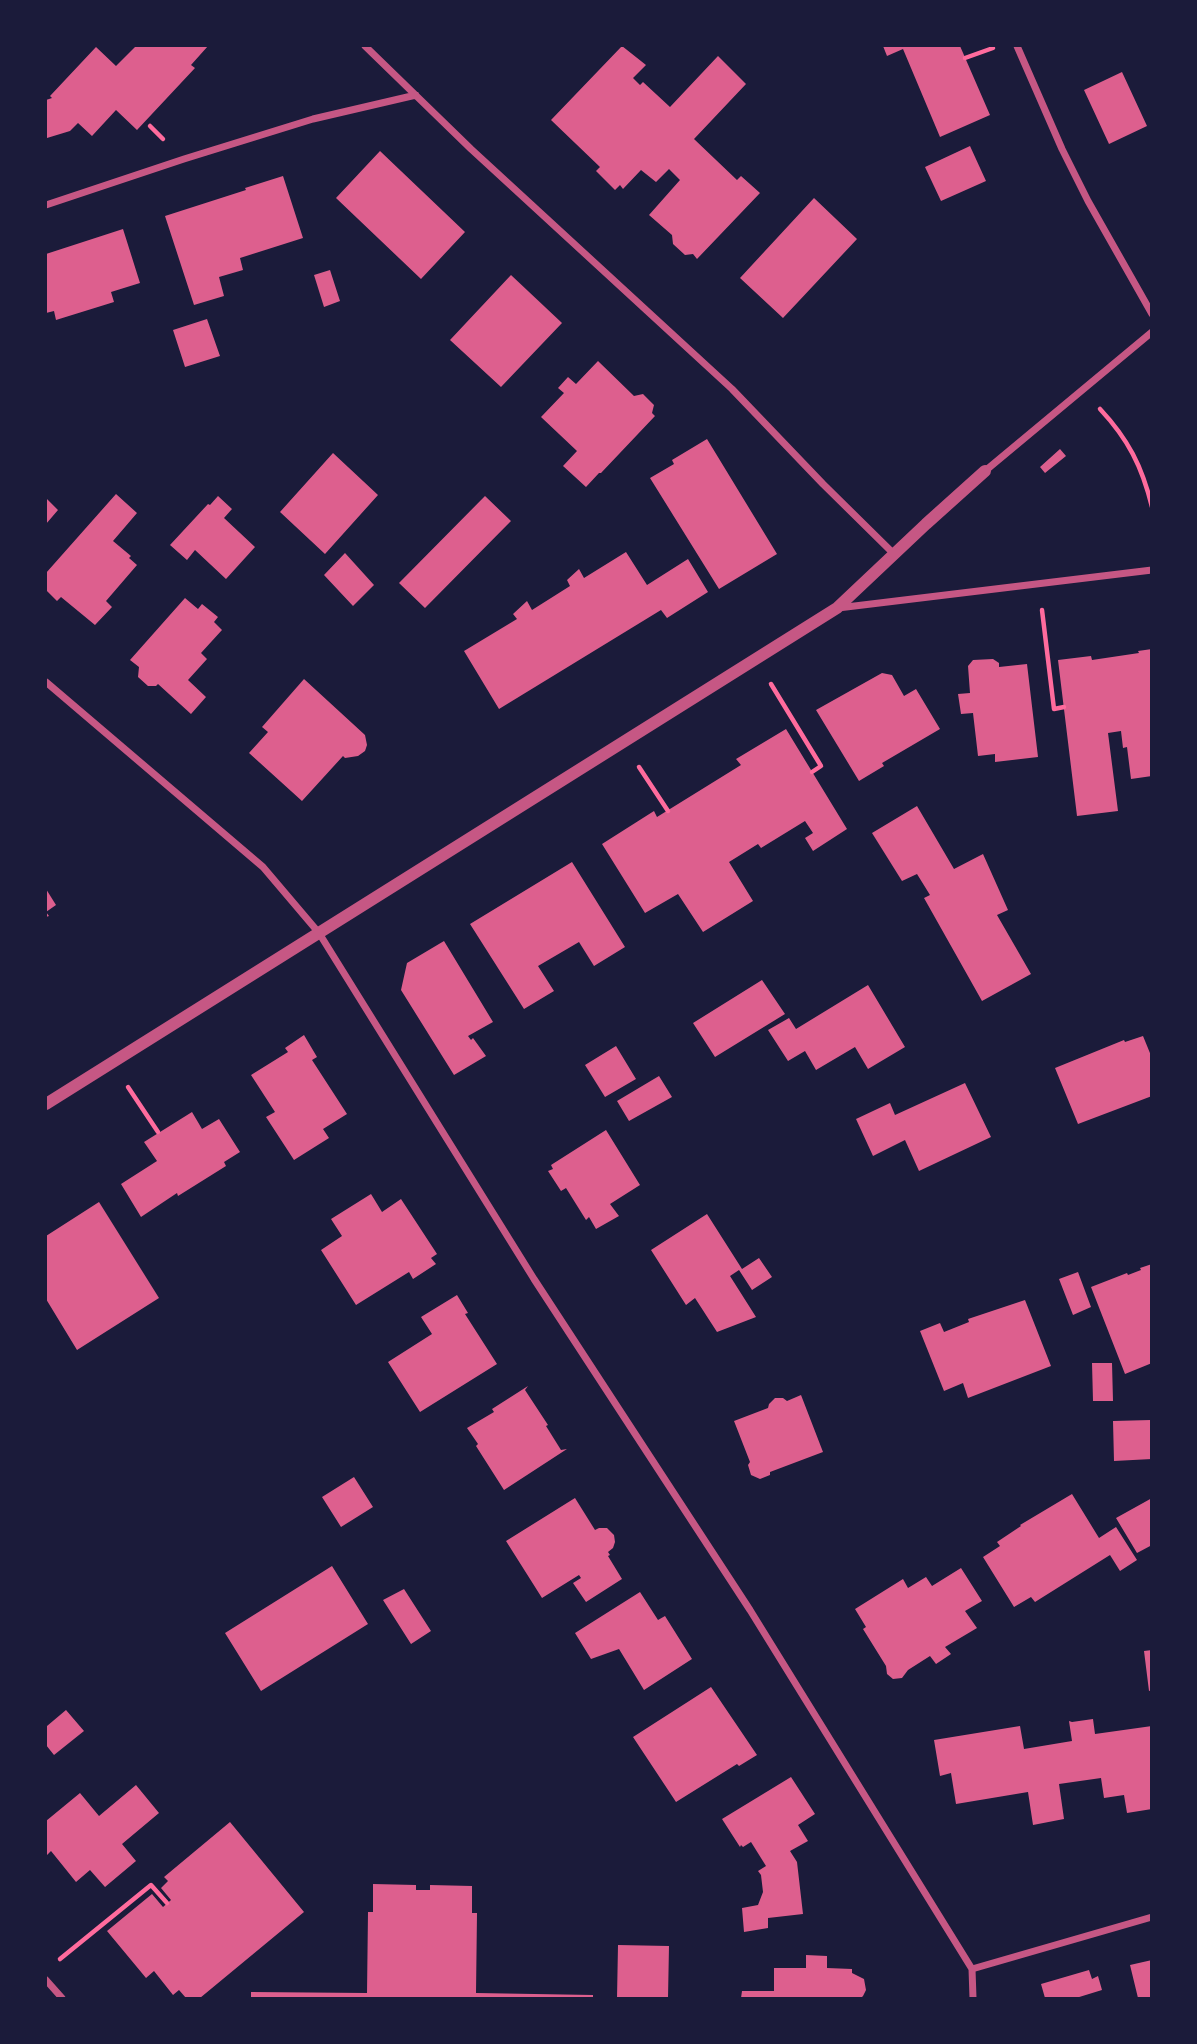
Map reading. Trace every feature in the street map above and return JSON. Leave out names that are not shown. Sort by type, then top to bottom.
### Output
[{"type":"street","points":[[365,46],[471,149],[732,388],[894,554]]},
{"type":"street","points":[[1017,46],[1088,201],[1152,314]]},
{"type":"street","points":[[46,205],[313,120],[416,95]]},
{"type":"street","points":[[46,1104],[837,608],[985,471],[1152,332]]},
{"type":"street","points":[[837,608],[1152,570]]},
{"type":"street","points":[[46,682],[263,867],[319,933],[534,1279],[750,1610],[972,1969],[973,1998]]},
{"type":"street","points":[[972,1969],[1152,1917]]},
{"type":"street","points":[[46,1980],[62,1998]]},
{"type":"path","points":[[965,58],[1001,46]]},
{"type":"path","points":[[1083,390],[1125,438],[1142,470],[1152,506]]},
{"type":"path","points":[[1045,632],[1054,709],[1064,706]]},
{"type":"path","points":[[757,659],[821,766],[812,772]]},
{"type":"path","points":[[622,743],[668,811]]},
{"type":"path","points":[[140,1105],[158,1132]]},
{"type":"path","points":[[56,1962],[151,1885],[167,1903]]},
{"type":"building","points":[[136,46],[208,46],[191,65],[195,68],[137,130],[116,110],[92,136],[78,123],[70,131],[47,138],[46,100],[52,98],[50,96],[96,47],[116,66]]},
{"type":"building","points":[[622,46],[646,65],[633,78],[640,85],[643,82],[670,107],[718,56],[746,84],[694,139],[737,180],[741,176],[760,193],[697,259],[693,254],[685,255],[673,244],[672,235],[649,215],[680,180],[669,169],[656,182],[641,170],[623,189],[620,185],[615,190],[596,171],[600,167],[551,120]]},
{"type":"building","points":[[883,46],[960,46],[990,115],[940,137],[903,49],[887,56]]},
{"type":"building","points":[[1122,72],[1147,126],[1109,144],[1084,90]]},
{"type":"building","points":[[970,146],[986,181],[941,201],[925,167]]},
{"type":"building","points":[[380,151],[465,232],[421,279],[336,198]]},
{"type":"building","points":[[283,176],[303,238],[240,258],[243,270],[219,277],[224,296],[194,305],[165,216]]},
{"type":"building","points":[[814,198],[857,239],[783,318],[740,278]]},
{"type":"building","points":[[123,229],[140,283],[111,292],[114,302],[56,320],[54,311],[46,313],[46,254]]},
{"type":"building","points":[[330,270],[340,301],[324,307],[314,275]]},
{"type":"building","points":[[511,275],[562,323],[501,387],[450,340]]},
{"type":"building","points":[[207,319],[220,356],[185,367],[173,330]]},
{"type":"building","points":[[598,361],[634,396],[643,394],[654,405],[652,413],[655,416],[586,487],[563,466],[577,451],[541,417],[564,393],[558,388],[568,377],[576,384]]},
{"type":"building","points":[[707,439],[777,554],[719,589],[650,478],[674,464],[672,460]]},
{"type":"building","points":[[1060,449],[1066,456],[1045,473],[1040,467]]},
{"type":"building","points":[[333,453],[378,495],[325,554],[280,512]]},
{"type":"building","points":[[116,494],[137,513],[113,541],[131,556],[129,558],[137,565],[106,601],[112,607],[95,625],[61,597],[57,601],[46,590],[46,573]]},
{"type":"building","points":[[218,496],[232,509],[224,518],[255,547],[226,579],[195,550],[187,560],[170,545]]},
{"type":"building","points":[[485,496],[511,521],[425,608],[399,583]]},
{"type":"building","points":[[46,498],[58,510],[46,524]]},
{"type":"building","points":[[626,552],[647,585],[688,559],[708,592],[667,618],[661,610],[499,709],[464,651],[517,619],[513,614],[527,601],[532,610],[570,586],[567,580],[579,569],[584,578]]},
{"type":"building","points":[[345,553],[374,585],[353,606],[324,575]]},
{"type":"building","points":[[185,598],[198,609],[202,604],[218,617],[214,622],[222,630],[201,653],[207,659],[188,680],[206,697],[191,714],[158,684],[148,686],[138,677],[139,667],[130,660]]},
{"type":"building","points":[[1152,649],[1152,776],[1131,779],[1127,747],[1123,748],[1121,731],[1108,733],[1118,811],[1077,816],[1058,660],[1091,656],[1092,660]]},
{"type":"building","points":[[993,659],[999,663],[999,667],[1027,664],[1038,757],[995,762],[995,754],[978,756],[973,713],[961,714],[958,694],[970,693],[968,666],[973,660]]},
{"type":"building","points":[[882,673],[892,675],[904,696],[916,689],[940,729],[882,763],[884,766],[859,781],[816,710]]},
{"type":"building","points":[[304,679],[365,735],[367,745],[365,751],[358,756],[343,756],[302,801],[249,753],[268,732],[262,727]]},
{"type":"building","points":[[786,729],[847,829],[813,851],[805,838],[813,833],[805,821],[761,848],[758,844],[729,862],[753,901],[703,932],[678,894],[645,913],[602,844],[654,811],[657,817],[741,765],[736,759]]},
{"type":"building","points":[[917,806],[954,869],[983,854],[1008,910],[997,915],[1031,974],[982,1001],[924,898],[930,895],[917,874],[902,881],[872,833]]},
{"type":"building","points":[[572,862],[625,947],[594,966],[579,942],[538,966],[554,991],[524,1009],[470,924]]},
{"type":"building","points":[[46,889],[56,905],[46,912]]},
{"type":"building","points":[[444,941],[493,1022],[468,1036],[471,1040],[473,1038],[486,1056],[454,1075],[401,990],[407,963]]},
{"type":"building","points":[[762,980],[785,1014],[715,1057],[693,1023]]},
{"type":"building","points":[[868,985],[905,1047],[868,1069],[855,1047],[816,1070],[805,1051],[788,1061],[768,1030],[789,1018],[796,1029]]},
{"type":"building","points":[[304,1035],[317,1057],[312,1060],[347,1114],[323,1129],[329,1138],[294,1160],[266,1117],[275,1112],[251,1075],[288,1052],[285,1048]]},
{"type":"building","points":[[1143,1036],[1152,1058],[1152,1096],[1078,1124],[1055,1068],[1124,1040],[1125,1042]]},
{"type":"building","points":[[616,1046],[636,1079],[605,1097],[585,1065]]},
{"type":"building","points":[[659,1076],[672,1097],[629,1121],[617,1101]]},
{"type":"building","points":[[965,1083],[991,1137],[919,1171],[905,1140],[873,1156],[856,1119],[890,1103],[895,1115]]},
{"type":"building","points":[[192,1112],[202,1129],[219,1119],[240,1152],[224,1162],[226,1166],[141,1217],[121,1184],[157,1161],[144,1142]]},
{"type":"building","points":[[606,1130],[640,1185],[610,1204],[619,1216],[596,1229],[589,1217],[586,1220],[566,1188],[561,1191],[548,1171],[553,1169],[551,1165]]},
{"type":"building","points":[[371,1194],[382,1212],[401,1199],[437,1254],[431,1258],[436,1264],[413,1279],[409,1272],[356,1305],[321,1250],[342,1236],[331,1219]]},
{"type":"building","points":[[99,1202],[159,1298],[77,1350],[46,1299],[46,1236]]},
{"type":"building","points":[[707,1214],[742,1269],[759,1258],[772,1277],[752,1290],[739,1270],[730,1276],[756,1317],[717,1332],[695,1298],[686,1305],[651,1250]]},
{"type":"building","points":[[1152,1264],[1152,1363],[1125,1374],[1091,1287]]},
{"type":"building","points":[[1078,1272],[1091,1307],[1073,1315],[1059,1279]]},
{"type":"building","points":[[457,1295],[468,1313],[465,1314],[497,1364],[420,1412],[388,1362],[432,1334],[421,1317]]},
{"type":"building","points":[[1025,1300],[1051,1366],[968,1398],[963,1383],[944,1391],[920,1331],[940,1323],[944,1332],[969,1322],[968,1319]]},
{"type":"building","points":[[1092,1363],[1112,1363],[1113,1401],[1093,1401]]},
{"type":"building","points":[[528,1386],[525,1390],[548,1425],[546,1426],[561,1450],[567,1449],[504,1490],[467,1428],[494,1412],[492,1409]]},
{"type":"building","points":[[801,1395],[823,1452],[770,1472],[770,1475],[760,1479],[751,1475],[748,1465],[750,1462],[734,1421],[768,1408],[775,1398],[787,1401]]},
{"type":"building","points":[[1151,1420],[1152,1459],[1114,1461],[1113,1421]]},
{"type":"building","points":[[354,1477],[373,1507],[341,1527],[322,1497]]},
{"type":"building","points":[[1072,1494],[1099,1538],[1116,1527],[1137,1560],[1120,1571],[1110,1555],[1035,1602],[1031,1597],[1014,1607],[983,1557],[1000,1546],[997,1542],[1020,1525]]},
{"type":"building","points":[[575,1498],[595,1530],[607,1528],[614,1535],[615,1542],[608,1556],[622,1579],[586,1602],[573,1583],[581,1578],[579,1575],[542,1598],[506,1541]]},
{"type":"building","points":[[1152,1498],[1152,1545],[1137,1553],[1116,1518]]},
{"type":"building","points":[[332,1566],[368,1624],[261,1691],[225,1633]]},
{"type":"building","points":[[961,1568],[982,1601],[965,1611],[977,1628],[945,1647],[951,1654],[936,1664],[930,1656],[908,1670],[902,1678],[893,1679],[887,1674],[886,1666],[863,1629],[866,1627],[855,1609],[903,1579],[908,1588],[926,1577],[932,1586]]},
{"type":"building","points":[[404,1589],[431,1631],[411,1644],[383,1600]]},
{"type":"building","points":[[640,1592],[658,1620],[665,1616],[692,1659],[644,1690],[619,1649],[591,1659],[575,1633]]},
{"type":"building","points":[[1152,1650],[1152,1690],[1149,1691],[1144,1651]]},
{"type":"building","points":[[711,1687],[757,1755],[739,1766],[737,1764],[676,1802],[633,1737]]},
{"type":"building","points":[[66,1710],[84,1731],[54,1755],[46,1745],[46,1724],[47,1726]]},
{"type":"building","points":[[1093,1719],[1095,1734],[1152,1726],[1152,1809],[1127,1813],[1124,1795],[1104,1798],[1101,1778],[1059,1784],[1064,1819],[1033,1825],[1028,1792],[956,1804],[951,1773],[940,1776],[934,1740],[1020,1726],[1024,1749],[1072,1741],[1069,1721]]},
{"type":"building","points":[[791,1777],[815,1814],[798,1825],[808,1841],[790,1851],[797,1862],[803,1914],[768,1918],[768,1928],[744,1932],[742,1908],[758,1905],[763,1892],[758,1871],[766,1866],[751,1842],[740,1847],[722,1819]]},
{"type":"building","points":[[136,1785],[159,1813],[122,1844],[136,1861],[105,1887],[90,1870],[76,1882],[51,1851],[46,1856],[46,1821],[80,1793],[99,1816]]},
{"type":"building","points":[[230,1822],[304,1912],[200,1998],[186,1998],[179,1990],[173,1995],[154,1971],[146,1978],[107,1931],[152,1894],[163,1907],[171,1900],[161,1888],[168,1881],[164,1877]]},
{"type":"building","points":[[373,1884],[416,1885],[416,1890],[430,1890],[430,1885],[472,1886],[472,1913],[477,1913],[476,1993],[593,1995],[593,1998],[251,1998],[251,1992],[367,1993],[368,1912],[373,1912]]},
{"type":"building","points":[[618,1945],[669,1946],[668,1998],[617,1998]]},
{"type":"building","points":[[806,1955],[827,1956],[827,1968],[852,1969],[852,1973],[864,1979],[866,1990],[863,1996],[741,1998],[742,1991],[774,1991],[774,1968],[806,1968]]},
{"type":"building","points":[[1152,1960],[1152,1998],[1138,1998],[1130,1965]]},
{"type":"building","points":[[1089,1970],[1092,1979],[1098,1976],[1102,1990],[1076,1998],[1045,1998],[1041,1984]]}]
